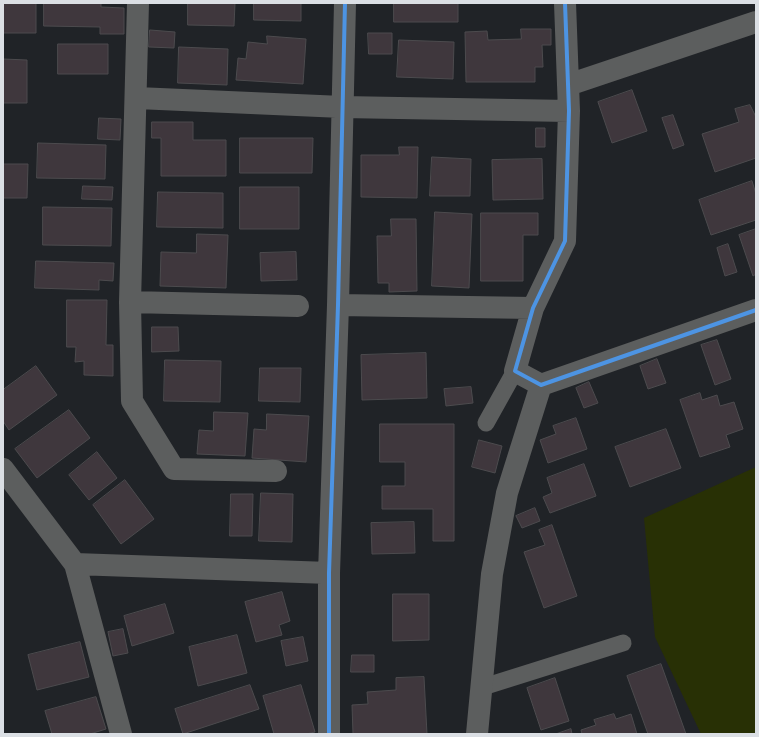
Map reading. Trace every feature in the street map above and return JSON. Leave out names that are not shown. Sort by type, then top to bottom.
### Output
[{"type":"street","points":[[138,3],[137,98],[130,302],[132,400],[174,469],[276,471]]},
{"type":"street","points":[[329,734],[329,573],[338,305],[345,3]]},
{"type":"street","points":[[565,3],[569,111],[565,241],[533,308],[514,371],[541,385],[756,310]]},
{"type":"street","points":[[568,85],[756,22]]},
{"type":"street","points":[[137,98],[342,107],[569,111]]},
{"type":"street","points":[[130,302],[298,306]]},
{"type":"street","points":[[338,305],[533,308]]},
{"type":"street","points":[[476,734],[492,574],[507,493],[541,385]]},
{"type":"street","points":[[3,469],[75,564],[121,734]]},
{"type":"street","points":[[75,564],[329,573]]},
{"type":"lane","points":[[486,423],[514,371]]},
{"type":"lane","points":[[480,688],[623,643]]},
{"type":"green space","points":[[756,467],[756,733],[701,734],[655,637],[644,518]]},
{"type":"building","points":[[3,3],[36,3],[36,33],[3,33]]},
{"type":"building","points":[[44,3],[101,3],[101,7],[124,8],[124,34],[100,34],[100,27],[44,26]]},
{"type":"building","points":[[188,3],[235,3],[234,26],[188,25]]},
{"type":"building","points":[[254,3],[301,3],[301,21],[254,20]]},
{"type":"building","points":[[394,3],[458,3],[458,22],[394,22]]},
{"type":"building","points":[[521,29],[551,29],[551,45],[542,45],[543,67],[535,67],[535,82],[466,82],[465,32],[487,31],[488,40],[521,39]]},
{"type":"building","points":[[150,30],[175,32],[174,48],[149,47]]},
{"type":"building","points":[[368,33],[392,33],[392,54],[369,54]]},
{"type":"building","points":[[267,36],[306,39],[303,84],[236,80],[238,58],[246,59],[248,42],[267,44]]},
{"type":"building","points":[[399,40],[454,42],[453,79],[397,77]]},
{"type":"building","points":[[58,44],[108,44],[108,74],[58,74]]},
{"type":"building","points":[[179,47],[228,49],[227,85],[178,83]]},
{"type":"building","points":[[3,59],[27,60],[27,103],[3,103]]},
{"type":"building","points":[[632,90],[647,131],[612,143],[598,102]]},
{"type":"building","points":[[750,105],[756,117],[756,158],[715,172],[702,134],[739,122],[735,109]]},
{"type":"building","points":[[673,115],[684,145],[673,149],[662,118]]},
{"type":"building","points":[[99,118],[121,119],[120,140],[98,139]]},
{"type":"building","points":[[152,122],[193,122],[193,140],[226,140],[226,176],[161,176],[161,138],[152,138]]},
{"type":"building","points":[[536,128],[545,128],[545,147],[536,147]]},
{"type":"building","points":[[240,138],[313,138],[312,173],[240,173]]},
{"type":"building","points":[[38,143],[106,145],[105,179],[37,178]]},
{"type":"building","points":[[399,147],[418,147],[417,198],[361,197],[361,155],[399,155]]},
{"type":"building","points":[[432,157],[471,159],[470,196],[430,196]]},
{"type":"building","points":[[542,159],[543,199],[493,200],[492,160]]},
{"type":"building","points":[[3,164],[28,164],[27,198],[3,198]]},
{"type":"building","points":[[752,181],[756,194],[756,220],[711,235],[699,200]]},
{"type":"building","points":[[83,186],[113,187],[112,200],[82,199]]},
{"type":"building","points":[[240,187],[299,187],[299,229],[240,229]]},
{"type":"building","points":[[158,192],[223,193],[223,228],[157,227]]},
{"type":"building","points":[[43,207],[112,208],[111,246],[43,245]]},
{"type":"building","points":[[435,212],[472,214],[469,288],[432,286]]},
{"type":"building","points":[[481,213],[538,213],[538,235],[523,235],[523,281],[481,281]]},
{"type":"building","points":[[391,219],[416,219],[417,291],[389,292],[389,283],[378,283],[377,236],[391,236]]},
{"type":"building","points":[[756,229],[756,274],[753,276],[739,235]]},
{"type":"building","points":[[197,234],[228,235],[226,288],[160,286],[161,252],[196,253]]},
{"type":"building","points":[[728,244],[737,272],[725,276],[717,248]]},
{"type":"building","points":[[296,252],[297,280],[261,281],[260,253]]},
{"type":"building","points":[[36,261],[114,263],[113,281],[99,280],[99,290],[35,288]]},
{"type":"building","points":[[67,300],[107,300],[106,345],[113,345],[113,376],[84,375],[84,361],[75,362],[76,347],[67,347]]},
{"type":"building","points":[[152,327],[178,327],[179,351],[152,352]]},
{"type":"building","points":[[717,340],[731,379],[715,385],[701,345]]},
{"type":"building","points":[[426,353],[427,398],[362,400],[361,355]]},
{"type":"building","points":[[657,359],[666,383],[648,389],[640,366]]},
{"type":"building","points":[[165,360],[221,361],[220,402],[164,401]]},
{"type":"building","points":[[36,366],[57,395],[9,430],[3,421],[3,390]]},
{"type":"building","points":[[260,368],[301,368],[300,402],[259,401]]},
{"type":"building","points":[[589,382],[598,403],[584,408],[576,388]]},
{"type":"building","points":[[471,387],[473,403],[446,406],[444,389]]},
{"type":"building","points":[[700,393],[702,400],[717,395],[720,406],[734,402],[743,429],[726,435],[730,447],[700,457],[680,400]]},
{"type":"building","points":[[69,410],[90,438],[37,478],[15,449]]},
{"type":"building","points":[[214,412],[248,413],[245,456],[197,454],[199,430],[213,431]]},
{"type":"building","points":[[267,414],[309,416],[306,462],[252,458],[254,429],[266,430]]},
{"type":"building","points":[[576,418],[587,449],[548,463],[540,440],[556,434],[553,426]]},
{"type":"building","points":[[380,424],[454,424],[454,541],[433,541],[433,509],[382,509],[382,486],[405,486],[405,462],[380,462]]},
{"type":"building","points":[[666,429],[681,468],[630,487],[615,447]]},
{"type":"building","points":[[479,440],[502,446],[495,473],[472,467]]},
{"type":"building","points":[[97,452],[117,478],[89,500],[69,475]]},
{"type":"building","points":[[584,464],[596,496],[550,513],[543,497],[552,493],[547,478]]},
{"type":"building","points":[[125,480],[154,519],[121,544],[93,505]]},
{"type":"building","points":[[261,493],[293,494],[292,542],[259,541]]},
{"type":"building","points":[[231,494],[253,494],[252,536],[230,536]]},
{"type":"building","points":[[535,508],[540,521],[522,528],[516,516]]},
{"type":"building","points":[[414,522],[415,553],[372,554],[371,523]]},
{"type":"building","points":[[552,525],[577,596],[544,608],[524,552],[545,545],[539,530]]},
{"type":"building","points":[[282,592],[290,621],[279,625],[282,635],[256,642],[245,602]]},
{"type":"building","points":[[393,594],[429,594],[429,640],[393,641]]},
{"type":"building","points":[[165,604],[174,633],[132,646],[124,616]]},
{"type":"building","points":[[123,629],[128,653],[113,656],[108,632]]},
{"type":"building","points":[[237,635],[247,673],[198,686],[189,647]]},
{"type":"building","points":[[303,637],[308,661],[286,666],[281,641]]},
{"type":"building","points":[[80,642],[89,677],[37,690],[28,655]]},
{"type":"building","points":[[352,655],[374,655],[374,672],[351,672]]},
{"type":"building","points":[[661,664],[686,734],[648,734],[627,676]]},
{"type":"building","points":[[424,677],[427,734],[353,734],[352,705],[368,704],[367,692],[396,690],[396,678]]},
{"type":"building","points":[[555,678],[569,721],[541,730],[527,688]]},
{"type":"building","points":[[250,685],[259,709],[183,734],[175,709]]},
{"type":"building","points":[[301,685],[315,732],[306,734],[274,734],[263,696]]},
{"type":"building","points":[[96,697],[106,729],[90,734],[52,734],[45,711]]},
{"type":"building","points":[[614,714],[616,719],[631,714],[637,734],[582,734],[581,730],[596,725],[594,720]]},
{"type":"building","points":[[571,729],[572,734],[556,734]]},
{"type":"cycle path","points":[[329,734],[329,573],[338,305],[345,3]]},
{"type":"cycle path","points":[[565,3],[569,111],[565,241],[533,308],[515,371],[541,385],[756,310]]}]
